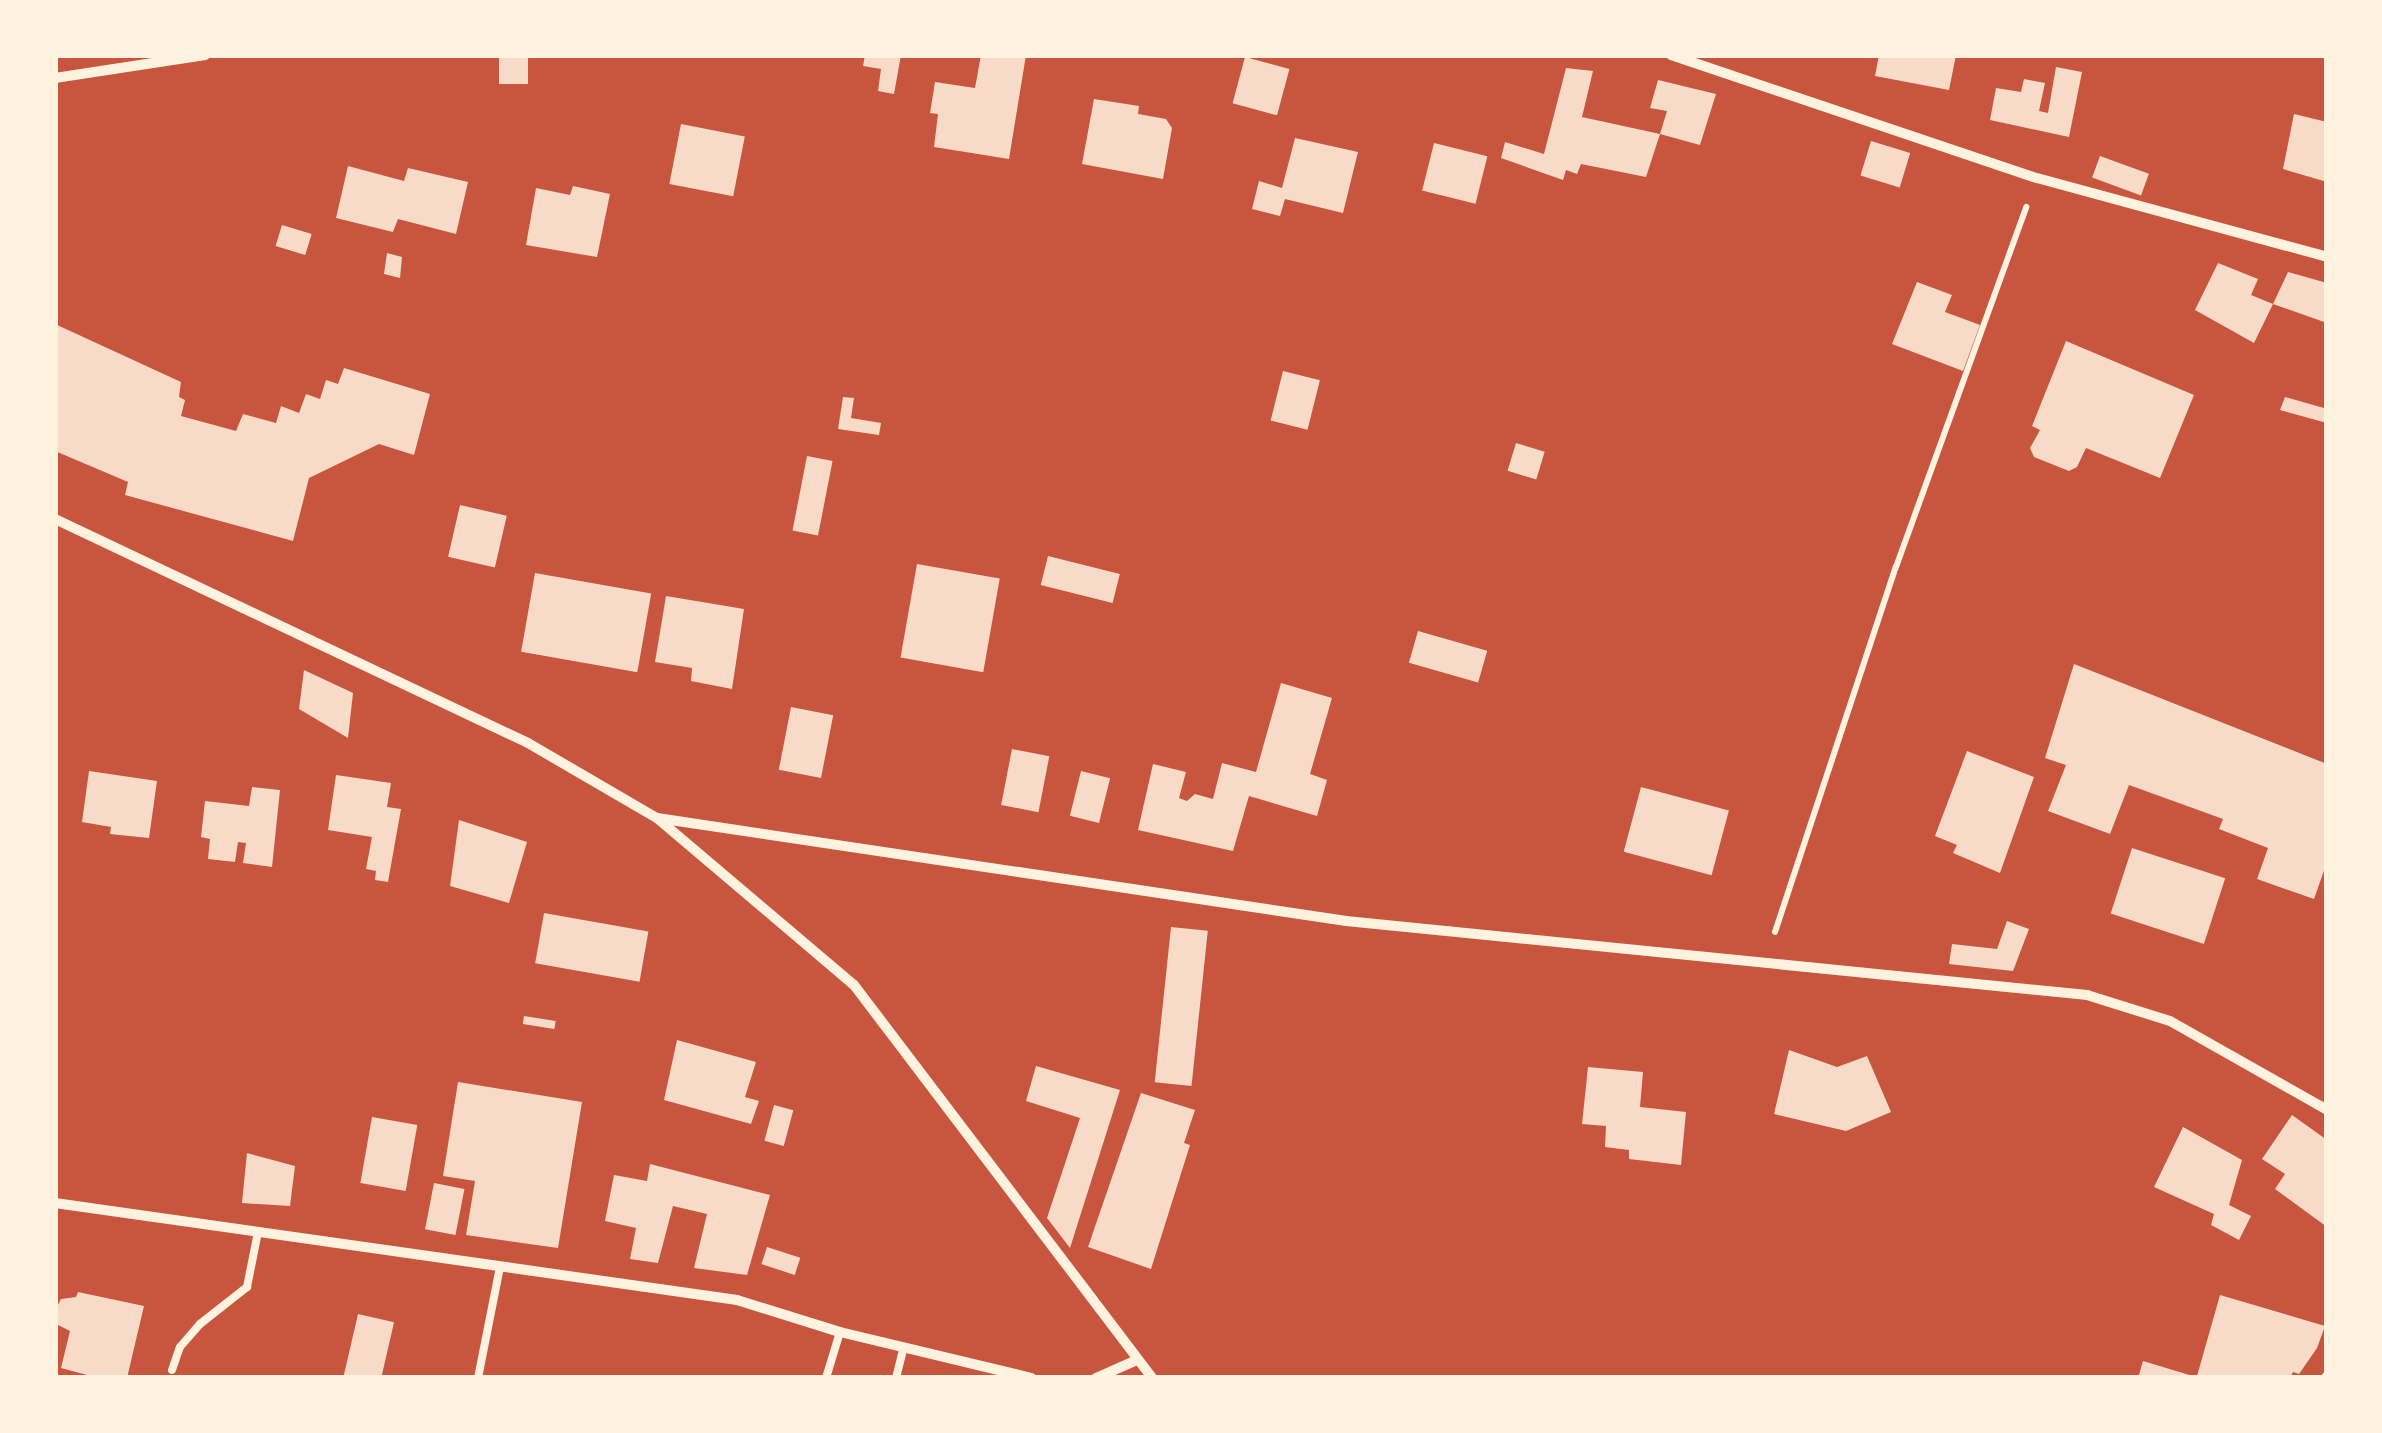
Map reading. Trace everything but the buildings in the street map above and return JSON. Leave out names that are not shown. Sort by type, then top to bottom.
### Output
[{"type":"street","points":[[55,78],[204,55]]},
{"type":"street","points":[[1671,55],[2037,178],[2327,257]]},
{"type":"street","points":[[55,519],[528,742],[658,818],[854,985],[1152,1378]]},
{"type":"street","points":[[658,818],[1346,921],[2087,995],[2170,1021],[2327,1110]]},
{"type":"street","points":[[55,1203],[736,1300],[840,1332],[1032,1378]]},
{"type":"street","points":[[1096,1378],[1137,1360]]},
{"type":"lane","points":[[172,1370],[180,1347],[200,1324],[247,1287],[258,1232]]},
{"type":"lane","points":[[478,1378],[500,1267]]},
{"type":"lane","points":[[826,1378],[840,1332]]},
{"type":"lane","points":[[896,1378],[904,1348]]},
{"type":"path","points":[[1765,961],[1896,567],[2037,178]]}]
